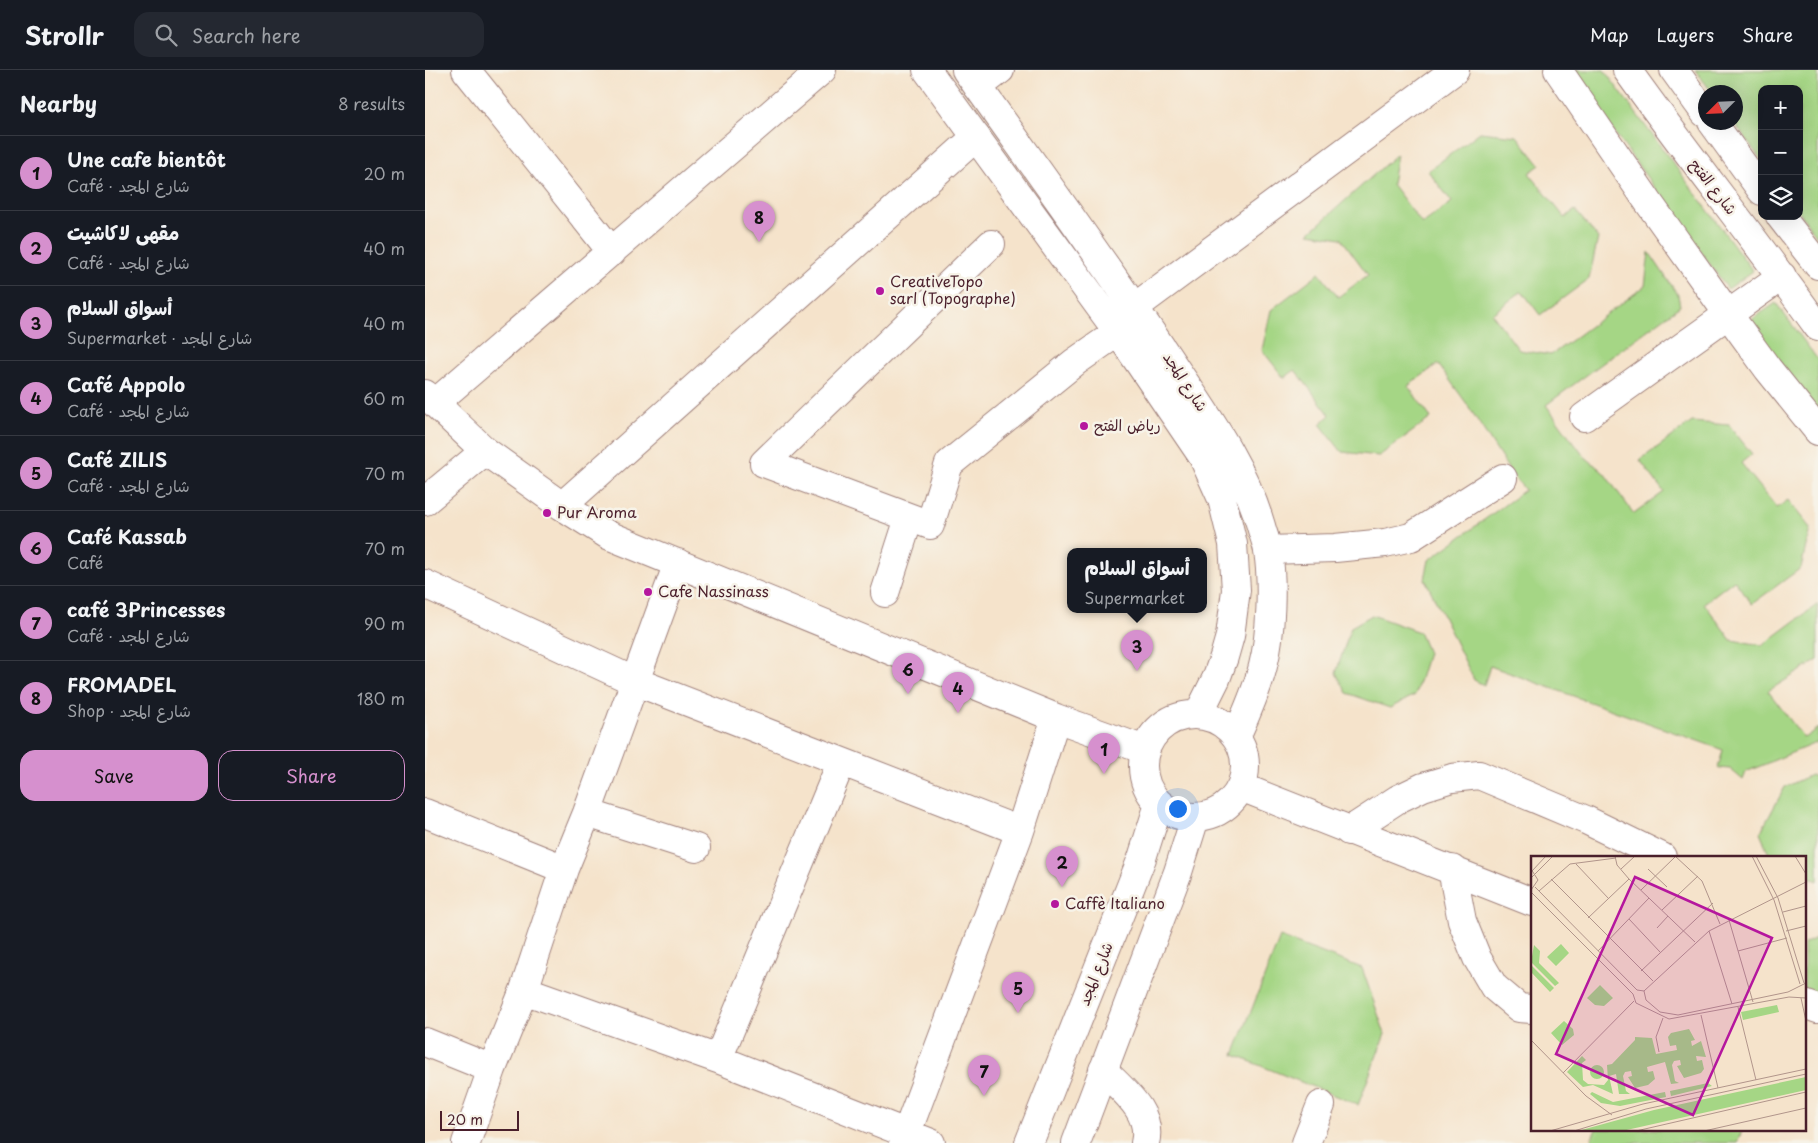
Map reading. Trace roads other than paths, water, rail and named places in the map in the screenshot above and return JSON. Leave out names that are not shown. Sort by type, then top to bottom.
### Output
[{"type":"street","points":[[465,70],[612,252]]},
{"type":"street","points":[[822,70],[612,252],[430,399],[485,451],[562,506],[608,535],[1056,718],[1145,750]]},
{"type":"street","name":"شارع المجد","points":[[927,70],[1118,332],[1203,458],[1222,499],[1233,544],[1236,590],[1230,636],[1216,679],[1198,715]]},
{"type":"street","points":[[972,79],[1000,70]]},
{"type":"street","points":[[1135,307],[1455,70]]},
{"type":"street","points":[[1558,70],[1643,195],[1728,314],[1768,369],[1818,431]]},
{"type":"street","name":"شارع الفتح","points":[[1627,70],[1669,130],[1782,276],[1818,327]]},
{"type":"street","points":[[1674,70],[1698,103]]},
{"type":"street","name":"شارع المجد","points":[[972,79],[1135,307],[1238,467],[1256,508],[1268,550],[1269,612],[1264,664],[1254,696],[1236,738]]},
{"type":"street","points":[[1718,130],[1758,185]]},
{"type":"street","points":[[562,506],[976,137]]},
{"type":"street","points":[[1784,220],[1818,265]]},
{"type":"street","points":[[991,244],[763,463],[931,525],[949,464],[1075,362],[1118,332]]},
{"type":"street","points":[[1584,417],[1782,276]]},
{"type":"street","points":[[425,501],[485,451]]},
{"type":"street","points":[[1268,550],[1344,547],[1385,543],[1411,537],[1503,478]]},
{"type":"street","points":[[885,593],[909,518]]},
{"type":"street","points":[[466,1143],[524,990],[563,868],[587,813],[678,563]]},
{"type":"street","points":[[425,584],[635,681],[841,763],[1020,831]]},
{"type":"street","points":[[1198,715],[1213,718],[1225,726],[1236,738],[1243,753],[1245,770],[1241,787],[1230,803],[1214,814],[1195,818],[1170,812],[1159,804],[1145,783],[1143,769],[1145,750],[1153,735],[1165,724],[1181,717],[1198,715]]},
{"type":"street","points":[[524,990],[718,1059],[914,1140],[1020,831],[1056,718]]},
{"type":"street","points":[[718,1059],[841,763]]},
{"type":"street","points":[[1349,831],[1398,799],[1423,786],[1452,778],[1479,775],[1586,820],[1660,856]]},
{"type":"street","points":[[1241,787],[1531,902]]},
{"type":"street","name":"شارع المجد","points":[[1029,1143],[1142,858],[1159,804]]},
{"type":"street","points":[[425,813],[563,868]]},
{"type":"street","points":[[587,813],[696,848]]},
{"type":"street","points":[[1076,1143],[1178,872],[1195,818]]},
{"type":"street","points":[[1452,870],[1463,921],[1481,966],[1494,988],[1519,1008],[1531,1009]]},
{"type":"street","points":[[1805,1004],[1818,1009]]},
{"type":"street","points":[[425,1042],[493,1069]]},
{"type":"street","points":[[1103,1070],[1142,1112],[1147,1126],[1145,1143]]},
{"type":"street","points":[[1306,1143],[1321,1105]]},
{"type":"place","name":"FROMADEL","points":[[759,242]]},
{"type":"place","name":"CreativeTopo sarl (Topographe)","points":[[880,291]]},
{"type":"place","name":"رياض الفتح","points":[[1084,426]]},
{"type":"place","name":"Pur Aroma","points":[[547,513]]},
{"type":"place","name":"Cafe Nassinass","points":[[648,592]]},
{"type":"place","name":"أسواق السلام","points":[[1137,671]]},
{"type":"place","name":"Café Kassab","points":[[908,694]]},
{"type":"place","name":"Café Appolo","points":[[958,713]]},
{"type":"place","name":"Une cafe bientôt","points":[[1104,774]]},
{"type":"place","name":"مقهى لاكاشيت","points":[[1062,887]]},
{"type":"place","name":"Caffè Italiano","points":[[1055,904]]},
{"type":"place","name":"Café ZILIS","points":[[1018,1013]]},
{"type":"place","name":"café 3Princesses","points":[[984,1096]]}]
